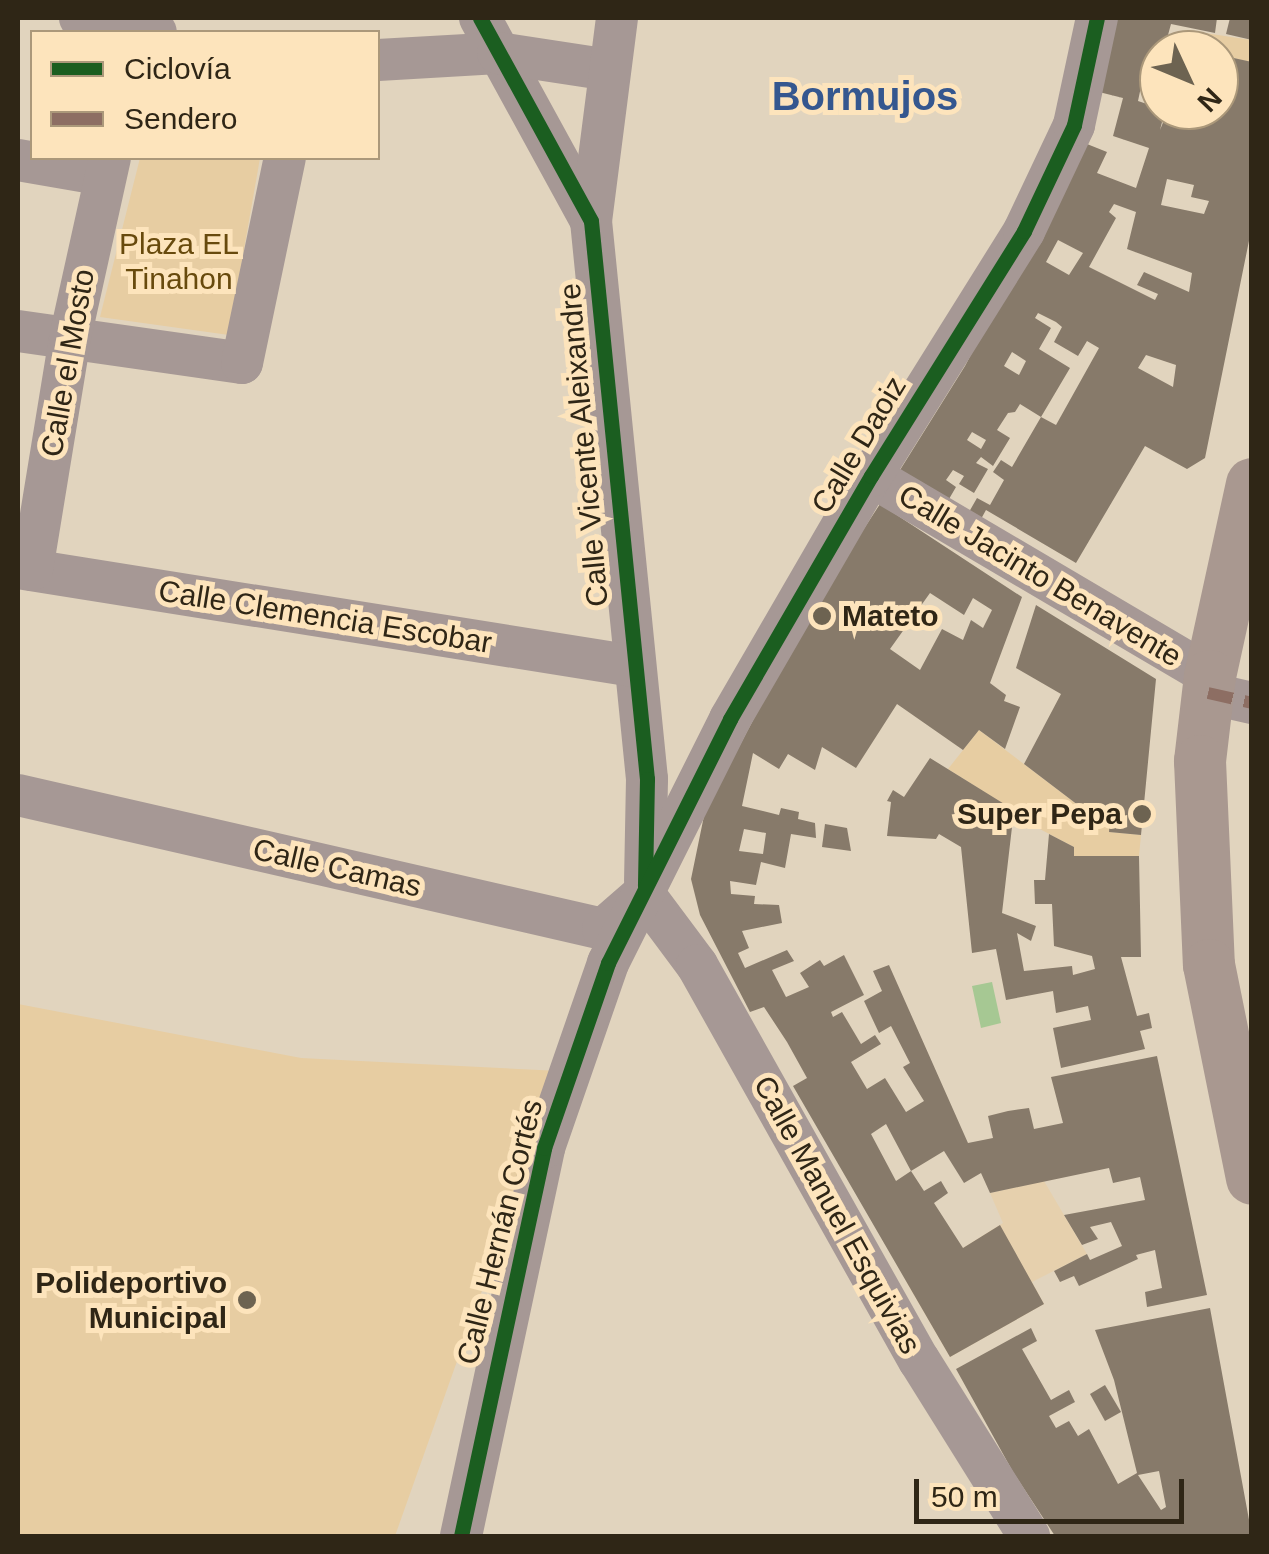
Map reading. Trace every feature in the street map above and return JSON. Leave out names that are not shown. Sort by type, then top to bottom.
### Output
[{"type":"main road","points":[[1252,484],[1223,691],[1200,761],[1209,965],[1252,1180]]},
{"type":"street","points":[[80,18],[139,30]]},
{"type":"street","points":[[591,220],[618,18]]},
{"type":"street","name":"Calle Daoiz","points":[[644,894],[730,719],[871,476],[1024,231],[1074,125],[1097,18]]},
{"type":"street","points":[[380,60],[489,35],[610,70]]},
{"type":"street","name":"Calle Vicente Aleixandre","points":[[489,35],[591,220],[632,666],[647,779],[644,894]]},
{"type":"street","points":[[18,160],[108,166]]},
{"type":"street","points":[[18,331],[242,363],[285,160]]},
{"type":"street","name":"Calle el Mosto","points":[[25,569],[108,166]]},
{"type":"street","name":"Calle Jacinto Benavente","points":[[871,476],[1223,691]]},
{"type":"street","name":"Calle Clemencia Escobar","points":[[25,569],[632,666]]},
{"type":"street","name":"Calle Camas","points":[[18,795],[604,928],[644,894]]},
{"type":"street","name":"Calle Hernán Cortés","points":[[461,1536],[544,1148],[608,962],[644,894]]},
{"type":"street","name":"Calle Manuel Esquivias","points":[[644,894],[697,965],[918,1360],[1029,1536]]},
{"type":"shaded area","points":[[992,982],[1001,1023],[981,1028],[972,986]]},
{"type":"shaded area","points":[[1044,1181],[1087,1254],[1032,1282],[1044,1304],[950,1357],[907,1283],[1003,1223],[990,1193]]},
{"type":"green space","points":[[1239,38],[1251,40],[1251,62],[1239,59]]},
{"type":"green space","name":"Plaza EL Tinahon","points":[[139,160],[260,160],[229,335],[100,317]]},
{"type":"green space","points":[[979,730],[1091,815],[1110,817],[1110,832],[1141,835],[1139,856],[1074,856],[1074,847],[1011,814],[1013,810],[948,769]]},
{"type":"green space","name":"Polideportivo Municipal","points":[[18,1004],[301,1058],[560,1071],[395,1536],[18,1536]]},
{"type":"building","points":[[1111,18],[1217,18],[1215,30],[1171,24],[1169,30],[1139,30],[1139,130],[1239,130],[1239,59],[1252,62],[1252,226],[1205,458],[1187,469],[1145,446],[1076,563],[986,510],[981,519],[969,512],[977,498],[990,505],[1004,480],[993,472],[1001,460],[1012,467],[1041,417],[1020,404],[1015,412],[1008,413],[997,430],[1010,438],[993,466],[981,457],[976,463],[988,469],[974,493],[959,484],[964,476],[953,470],[946,480],[956,487],[949,499],[900,470],[965,366],[1082,142],[1107,152],[1097,173],[1136,188],[1149,148],[1113,136],[1123,98],[1095,91]],"holes":[[[1167,179],[1194,185],[1191,197],[1209,201],[1204,214],[1161,205]],[[1114,204],[1136,212],[1127,249],[1192,273],[1189,292],[1144,272],[1137,285],[1158,294],[1155,300],[1089,267],[1116,218],[1109,212]],[[1058,240],[1083,253],[1069,275],[1046,262]],[[1038,313],[1062,327],[1054,342],[1078,356],[1087,341],[1099,348],[1056,425],[1041,417],[1070,368],[1039,349],[1051,328],[1035,318]],[[1012,352],[1026,361],[1019,375],[1004,366]],[[1146,355],[1176,365],[1173,387],[1138,368]],[[972,432],[986,440],[981,449],[967,440]]]},
{"type":"building","points":[[1230,18],[1252,18],[1252,40],[1239,37],[1239,30],[1227,30]]},
{"type":"building","points":[[880,504],[1022,597],[990,683],[1006,695],[1004,701],[1020,707],[1005,749],[979,730],[963,750],[897,704],[856,768],[822,747],[815,770],[788,754],[779,769],[753,753],[742,806],[779,815],[781,808],[799,812],[798,819],[815,823],[816,838],[791,834],[785,868],[761,862],[756,885],[730,881],[731,894],[755,896],[754,904],[779,905],[782,923],[742,931],[749,948],[738,953],[745,968],[787,950],[794,961],[772,970],[786,997],[809,987],[800,973],[820,960],[824,966],[844,955],[864,995],[831,1012],[833,1017],[842,1012],[861,1044],[875,1035],[881,1044],[851,1062],[867,1089],[885,1078],[906,1112],[924,1101],[903,1067],[910,1063],[891,1026],[879,1033],[864,1001],[882,991],[873,971],[889,965],[968,1143],[993,1138],[988,1116],[1008,1111],[1029,1108],[1034,1129],[1063,1123],[1051,1077],[1157,1056],[1207,1295],[1147,1307],[1145,1292],[1162,1288],[1155,1250],[1136,1255],[1138,1259],[1079,1286],[1074,1276],[1060,1282],[1054,1271],[1087,1254],[1090,1260],[1122,1246],[1111,1222],[1090,1227],[1098,1239],[1082,1245],[1064,1215],[1145,1200],[1140,1177],[1113,1183],[1109,1168],[990,1193],[981,1173],[964,1183],[944,1151],[911,1171],[924,1191],[941,1181],[948,1193],[934,1203],[963,1248],[1000,1225],[1044,1304],[950,1357],[793,1086],[807,1078],[787,1042],[764,1007],[750,1012],[700,915],[691,879],[705,811],[813,607]],"holes":[[[930,593],[964,615],[973,598],[992,610],[983,628],[971,620],[963,640],[942,629],[920,670],[890,649]],[[744,829],[766,833],[763,854],[739,851]],[[886,1124],[911,1171],[896,1181],[871,1134]]]},
{"type":"building","points":[[1036,605],[1156,679],[1141,835],[1109,832],[1110,817],[1091,815],[1024,764],[1061,694],[1016,668]]},
{"type":"building","points":[[930,758],[1014,810],[1002,913],[1036,926],[1031,941],[1017,933],[1024,971],[1072,966],[1073,975],[1095,969],[1092,956],[1054,946],[1052,904],[1035,904],[1034,880],[1045,880],[1049,834],[1074,847],[1074,856],[1139,856],[1141,957],[1121,957],[1137,1016],[1149,1013],[1152,1028],[1140,1031],[1145,1049],[1061,1068],[1053,1028],[1091,1020],[1088,1006],[1056,1013],[1053,991],[1006,1000],[996,949],[972,953],[961,847],[939,834],[936,839],[887,836],[891,802],[887,801],[893,790],[904,797]]},
{"type":"building","points":[[825,824],[847,828],[851,851],[822,847]]},
{"type":"building","points":[[1210,1308],[1252,1536],[1055,1536],[1013,1472],[956,1369],[1031,1328],[1037,1341],[1022,1349],[1051,1400],[1069,1390],[1075,1402],[1049,1416],[1056,1428],[1069,1421],[1078,1436],[1089,1429],[1118,1484],[1137,1473],[1114,1380],[1095,1330]],"holes":[[[1159,1471],[1166,1507],[1161,1510],[1138,1475]]]},
{"type":"building","points":[[1105,1385],[1121,1412],[1105,1421],[1090,1394]]},
{"type":"marked path","points":[[1208,693],[1252,703]]},
{"type":"cycle path","points":[[480,18],[591,221],[647,779],[645,886]]},
{"type":"cycle path","points":[[461,1536],[544,1148],[608,963],[730,719],[871,476],[1024,231],[1074,125],[1097,18]]},
{"type":"place","name":"Mateto","points":[[822,616]]},
{"type":"place","name":"Super Pepa","points":[[1142,814]]},
{"type":"place","name":"Polideportivo Municipal","points":[[247,1300]]},
{"type":"district","name":"Bormujos","points":[[865,96]]}]
